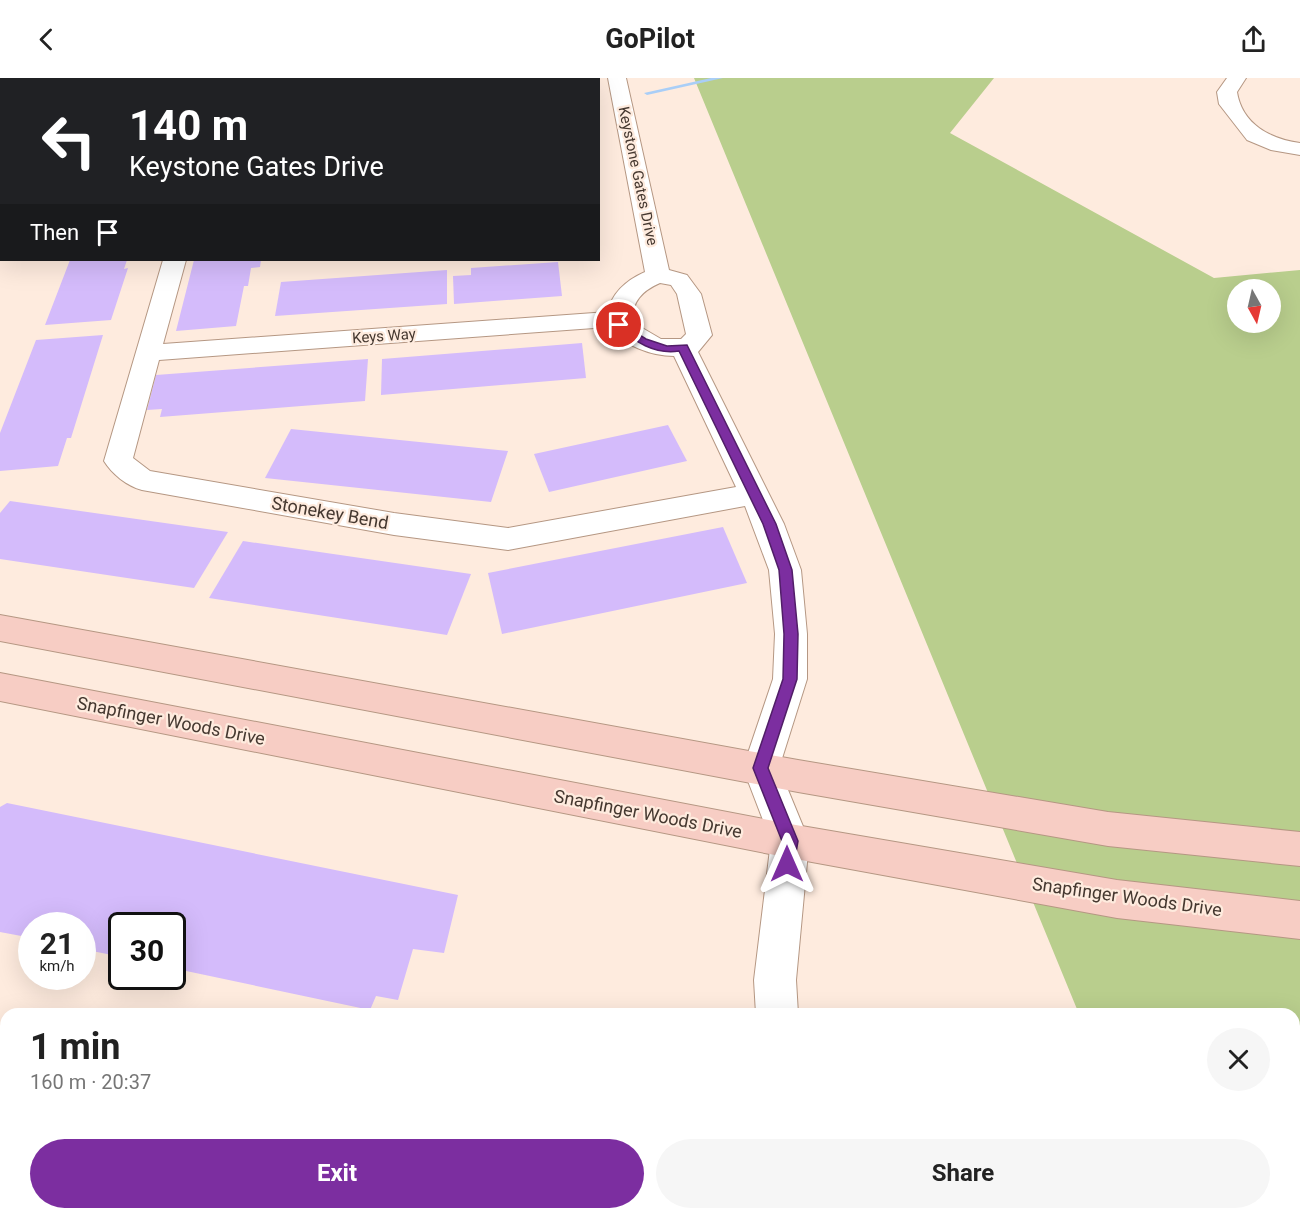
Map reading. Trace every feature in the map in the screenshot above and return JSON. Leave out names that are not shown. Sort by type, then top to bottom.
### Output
[{"type":"main road","points":[[0,628],[761,768],[1108,829],[1300,849]]},
{"type":"main road","name":"Snapfinger Woods Drive","points":[[0,687],[790,841],[1117,899],[1300,920]]},
{"type":"street","name":"Keystone Gates Drive","points":[[618,78],[658,275]]},
{"type":"street","points":[[1237,78],[1227,92],[1229,104],[1254,136],[1278,147],[1300,149]]},
{"type":"street","name":"Stonekey Bend","points":[[174,261],[118,461],[142,480],[394,524],[508,539],[754,494]]},
{"type":"street","points":[[658,275],[679,279],[689,294],[699,335],[689,346],[667,350],[643,341],[619,325],[619,308],[637,283],[658,275]]},
{"type":"street","name":"Keys Way","points":[[148,353],[619,319]]},
{"type":"street","points":[[683,347],[770,524],[785,570],[791,634],[790,679],[761,768],[790,841],[775,980],[777,1008]]},
{"type":"green space","points":[[694,78],[994,78],[950,133],[1214,278],[1300,270],[1300,1008],[1077,1008]]},
{"type":"building","points":[[70,261],[127,261],[124,269],[128,268],[111,320],[45,325]]},
{"type":"building","points":[[194,261],[261,261],[260,267],[251,268],[248,286],[244,286],[236,326],[176,331]]},
{"type":"building","points":[[558,262],[562,296],[454,304],[453,276],[471,275],[471,268]]},
{"type":"building","points":[[447,270],[447,304],[275,316],[281,282]]},
{"type":"building","points":[[103,335],[71,438],[67,438],[58,466],[0,471],[0,433],[36,340]]},
{"type":"building","points":[[582,343],[586,378],[381,395],[382,359]]},
{"type":"building","points":[[368,359],[365,401],[160,417],[162,409],[147,410],[156,375]]},
{"type":"building","points":[[668,425],[687,461],[549,492],[534,454]]},
{"type":"building","points":[[291,429],[508,451],[491,502],[265,478]]},
{"type":"building","points":[[10,501],[228,532],[194,588],[0,559],[0,513]]},
{"type":"building","points":[[723,527],[747,583],[502,634],[488,573]]},
{"type":"building","points":[[243,541],[471,574],[447,635],[209,598]]},
{"type":"building","points":[[7,803],[458,895],[444,953],[413,949],[398,1000],[376,996],[371,1008],[361,1008],[186,971],[186,912],[108,912],[108,954],[96,952],[96,912],[18,912],[18,935],[0,932],[0,807]]},
{"type":"waterway","points":[[647,93],[720,78]]},
{"type":"route","points":[[619,325],[643,341],[667,350],[683,347],[770,524],[785,570],[791,634],[790,679],[761,768],[790,841],[787,864]]}]
